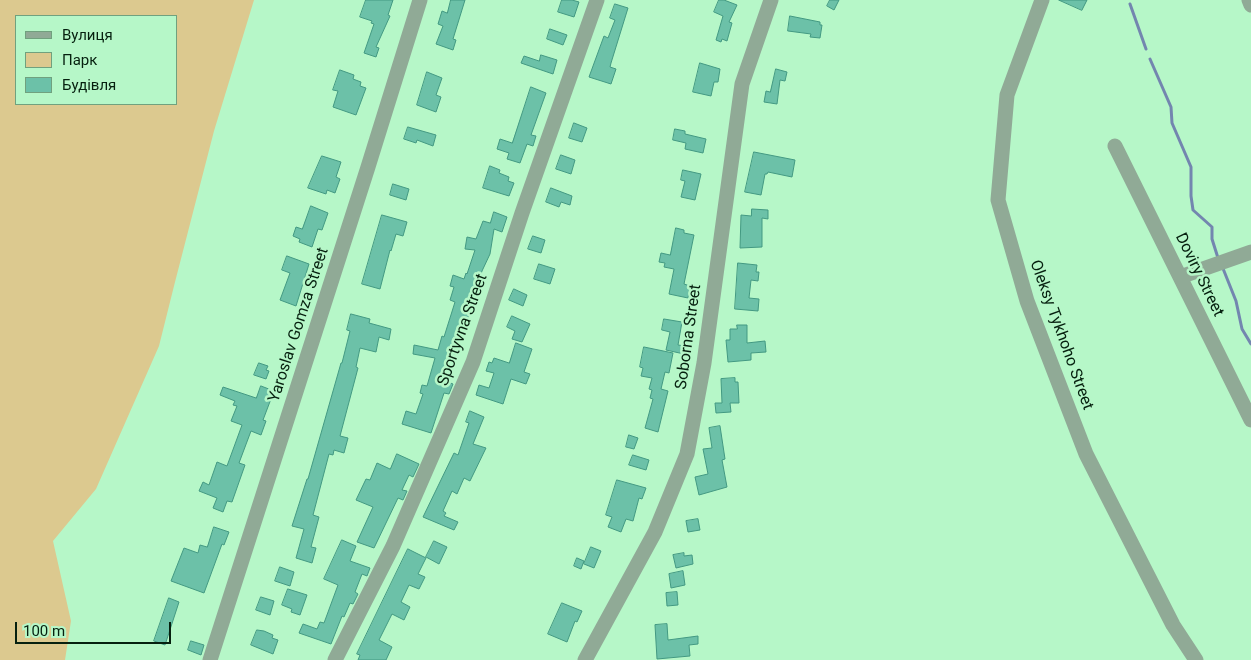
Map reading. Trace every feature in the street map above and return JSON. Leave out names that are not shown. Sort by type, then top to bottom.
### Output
[{"type":"street","name":"Yaroslav Gomza Street","points":[[210,660],[420,0]]},
{"type":"street","name":"Sportyvna Street","points":[[335,660],[393,546],[473,362],[522,213],[597,0]]},
{"type":"street","name":"Soborna Street","points":[[585,660],[655,532],[687,454],[704,363],[742,84],[771,0]]},
{"type":"street","name":"Oleksy Tykhoho Street","points":[[1042,0],[1007,95],[998,200],[1027,301],[1086,454],[1174,624],[1196,660]]},
{"type":"street","points":[[1248,0],[1251,6]]},
{"type":"street","name":"Doviry Street","points":[[1115,146],[1251,420]]},
{"type":"street","points":[[1180,277],[1251,252]]},
{"type":"green space","points":[[0,0],[254,0],[214,131],[159,346],[96,489],[53,541],[71,621],[65,660],[0,660]]},
{"type":"building","points":[[366,0],[393,0],[388,15],[390,16],[376,47],[379,48],[376,57],[364,53],[374,24],[371,23],[372,21],[360,17]]},
{"type":"building","points":[[451,0],[465,0],[453,39],[456,40],[453,50],[436,44],[443,26],[438,24],[442,11],[447,13]]},
{"type":"building","points":[[562,0],[579,2],[574,17],[558,12]]},
{"type":"building","points":[[719,0],[737,5],[729,22],[732,23],[727,41],[722,39],[721,42],[716,40],[723,16],[714,12]]},
{"type":"building","points":[[830,0],[839,0],[834,10],[827,6]]},
{"type":"building","points":[[1059,0],[1087,0],[1082,10]]},
{"type":"building","points":[[615,4],[628,8],[610,67],[616,69],[611,84],[589,77],[604,36],[608,38],[615,20],[610,18]]},
{"type":"building","points":[[790,16],[820,22],[820,25],[822,25],[820,38],[810,37],[811,34],[788,31]]},
{"type":"building","points":[[550,29],[567,35],[563,45],[547,39]]},
{"type":"building","points":[[541,55],[557,60],[553,74],[521,63],[524,56],[539,61]]},
{"type":"building","points":[[700,63],[720,69],[718,82],[714,82],[711,96],[693,92]]},
{"type":"building","points":[[776,69],[787,72],[785,81],[780,80],[777,104],[764,102],[766,91],[770,92]]},
{"type":"building","points":[[340,70],[354,75],[353,79],[361,82],[360,86],[366,88],[356,115],[333,107],[338,91],[333,90]]},
{"type":"building","points":[[427,72],[442,78],[436,95],[441,97],[436,112],[417,105]]},
{"type":"building","points":[[531,87],[546,93],[531,135],[536,136],[533,146],[527,144],[520,163],[507,159],[509,153],[497,149],[500,139],[512,143]]},
{"type":"building","points":[[574,123],[587,128],[582,142],[569,138]]},
{"type":"building","points":[[408,127],[436,135],[433,146],[417,140],[416,143],[404,139]]},
{"type":"building","points":[[675,129],[685,131],[685,134],[706,139],[703,153],[685,149],[686,143],[673,140]]},
{"type":"building","points":[[754,152],[795,160],[792,177],[768,172],[765,174],[761,195],[745,192]]},
{"type":"building","points":[[561,155],[575,160],[571,174],[556,169]]},
{"type":"building","points":[[322,156],[341,162],[336,177],[340,179],[335,193],[327,190],[326,194],[308,188]]},
{"type":"building","points":[[490,166],[500,170],[499,173],[509,177],[508,181],[514,183],[509,196],[483,188]]},
{"type":"building","points":[[683,170],[701,174],[695,200],[681,197],[685,181],[681,180]]},
{"type":"building","points":[[393,184],[409,189],[406,200],[390,195]]},
{"type":"building","points":[[551,188],[572,196],[570,205],[561,202],[559,207],[546,202]]},
{"type":"building","points":[[311,206],[328,213],[322,230],[318,229],[312,247],[299,242],[300,239],[293,236],[296,227],[302,229]]},
{"type":"building","points":[[752,209],[768,210],[768,219],[762,218],[762,247],[740,248],[741,215],[751,216]]},
{"type":"building","points":[[494,212],[507,217],[502,232],[494,229],[490,254],[482,271],[453,362],[448,382],[453,384],[449,394],[444,393],[431,433],[402,424],[406,411],[416,414],[423,394],[420,393],[422,385],[427,386],[435,358],[413,354],[414,345],[438,350],[455,302],[450,300],[454,287],[450,286],[453,275],[464,279],[475,250],[465,249],[467,237],[476,239],[483,221],[490,223]]},
{"type":"building","points":[[382,215],[407,222],[403,236],[396,234],[380,289],[362,284]]},
{"type":"building","points":[[676,228],[684,230],[684,233],[694,235],[684,284],[690,286],[688,298],[669,294],[674,269],[664,267],[665,263],[659,262],[661,253],[670,255]]},
{"type":"building","points":[[533,236],[545,240],[541,253],[528,249]]},
{"type":"building","points":[[287,256],[309,264],[296,306],[280,300],[290,273],[282,270]]},
{"type":"building","points":[[738,263],[757,265],[756,272],[759,272],[758,281],[751,280],[749,298],[759,299],[758,311],[735,309]]},
{"type":"building","points":[[539,264],[555,269],[550,284],[534,279]]},
{"type":"building","points":[[514,289],[527,295],[523,306],[509,300]]},
{"type":"building","points":[[351,314],[370,319],[369,323],[391,329],[389,340],[379,337],[376,352],[360,348],[356,367],[358,368],[340,436],[348,438],[344,453],[334,450],[333,455],[329,454],[313,515],[319,517],[311,547],[316,548],[312,563],[296,558],[304,529],[292,526],[308,479],[342,363],[350,331],[347,330]]},
{"type":"building","points":[[512,316],[530,324],[522,342],[512,339],[515,331],[507,327]]},
{"type":"building","points":[[664,319],[682,322],[678,345],[685,346],[684,354],[666,350],[670,332],[662,330]]},
{"type":"building","points":[[737,325],[747,325],[747,343],[765,341],[766,352],[751,353],[751,360],[728,362],[726,340],[730,340],[730,329],[737,329]]},
{"type":"building","points":[[516,343],[532,349],[524,372],[530,374],[526,384],[511,379],[503,404],[476,395],[479,385],[489,388],[494,373],[486,371],[489,362],[492,363],[494,358],[509,363]]},
{"type":"building","points":[[644,347],[673,353],[669,373],[665,372],[661,389],[668,391],[658,432],[645,428],[653,399],[650,398],[652,390],[649,389],[652,378],[641,376],[643,368],[640,367]]},
{"type":"building","points":[[259,363],[268,366],[266,370],[269,371],[266,379],[254,375]]},
{"type":"building","points":[[735,378],[735,382],[738,382],[739,403],[730,403],[731,412],[716,413],[715,403],[722,403],[721,379]]},
{"type":"building","points":[[261,386],[274,391],[263,420],[266,421],[261,435],[251,431],[239,463],[245,465],[232,502],[227,501],[223,512],[213,508],[217,498],[199,491],[203,482],[209,485],[217,462],[227,466],[242,425],[231,421],[237,406],[233,405],[235,401],[220,395],[223,387],[256,398]]},
{"type":"building","points":[[470,411],[484,417],[473,444],[486,448],[470,481],[464,478],[457,494],[452,491],[443,511],[446,513],[444,516],[458,522],[454,530],[423,517],[454,453],[458,455],[469,423],[466,422]]},
{"type":"building","points":[[720,426],[725,459],[722,460],[727,487],[699,495],[695,477],[708,474],[703,449],[712,448],[709,428]]},
{"type":"building","points":[[629,435],[638,438],[634,449],[626,447]]},
{"type":"building","points":[[397,454],[419,464],[413,477],[409,475],[402,490],[407,491],[403,500],[398,498],[374,548],[357,542],[373,507],[356,500],[366,479],[370,480],[377,463],[390,469]]},
{"type":"building","points":[[633,455],[649,460],[646,470],[629,465]]},
{"type":"building","points":[[617,480],[646,488],[642,499],[639,498],[633,521],[626,519],[621,532],[608,527],[612,517],[606,515]]},
{"type":"building","points":[[698,519],[700,530],[688,532],[686,521]]},
{"type":"building","points":[[214,527],[229,532],[224,545],[222,544],[204,593],[171,581],[184,548],[198,553],[200,545],[207,547]]},
{"type":"building","points":[[342,540],[356,546],[350,561],[370,568],[367,576],[362,574],[355,592],[358,594],[353,604],[350,603],[344,617],[342,616],[331,644],[299,633],[303,624],[317,629],[320,622],[324,623],[338,585],[324,579]]},
{"type":"building","points":[[434,541],[447,547],[439,564],[426,557]]},
{"type":"building","points":[[591,547],[601,551],[594,568],[584,564]]},
{"type":"building","points":[[408,549],[426,558],[418,574],[425,577],[419,589],[409,585],[401,602],[410,607],[404,620],[392,614],[379,640],[392,647],[386,660],[358,660],[360,655],[357,654]]},
{"type":"building","points":[[684,553],[684,556],[692,555],[693,564],[676,568],[673,555]]},
{"type":"building","points":[[577,558],[584,561],[581,569],[574,566]]},
{"type":"building","points":[[280,567],[294,572],[290,586],[275,581]]},
{"type":"building","points":[[683,571],[685,585],[671,588],[669,574]]},
{"type":"building","points":[[288,589],[307,595],[300,615],[291,612],[292,609],[282,605]]},
{"type":"building","points":[[677,592],[678,605],[667,606],[666,593]]},
{"type":"building","points":[[261,597],[274,601],[270,615],[256,610]]},
{"type":"building","points":[[169,598],[179,602],[165,645],[154,641]]},
{"type":"building","points":[[562,603],[582,611],[577,622],[575,621],[567,642],[548,634]]},
{"type":"building","points":[[667,624],[668,640],[698,636],[698,644],[689,645],[690,656],[657,659],[655,625]]},
{"type":"building","points":[[257,630],[273,635],[272,638],[278,640],[273,654],[251,645]]},
{"type":"building","points":[[191,641],[204,645],[201,655],[188,650]]},
{"type":"waterway","points":[[1130,4],[1146,49]]},
{"type":"waterway","points":[[1150,59],[1171,107],[1172,123],[1191,167],[1193,210],[1212,227],[1212,239],[1218,258]]},
{"type":"waterway","points":[[1222,266],[1236,301],[1242,329],[1251,344]]}]
